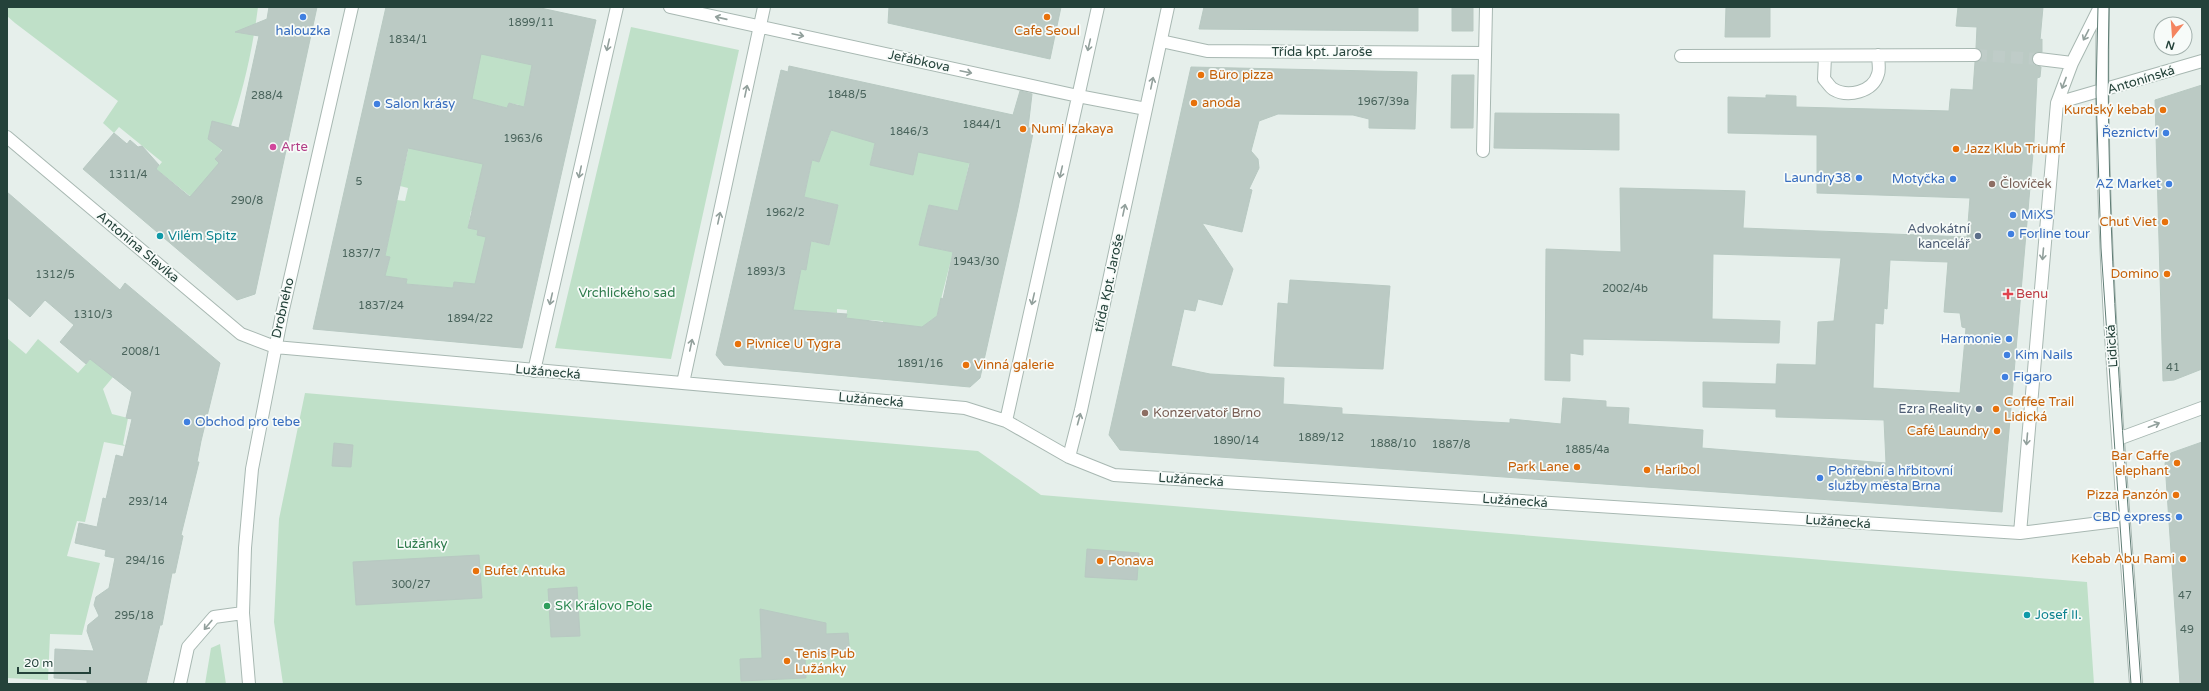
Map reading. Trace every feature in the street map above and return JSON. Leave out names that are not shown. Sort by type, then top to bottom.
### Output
[{"type":"street","name":"Drobného","points":[[249,684],[243,613],[245,548],[252,469],[270,380],[274,347],[352,7]]},
{"type":"street","points":[[534,371],[617,7]]},
{"type":"street","name":"Jeřábkova","points":[[670,7],[1078,96]]},
{"type":"street","points":[[683,384],[764,7]]},
{"type":"street","points":[[1006,421],[1098,7]]},
{"type":"street","name":"třída Kpt. Jaroše","points":[[1069,457],[1081,410],[1168,7]]},
{"type":"street","points":[[1483,151],[1486,7]]},
{"type":"street","name":"Lidická","points":[[2020,533],[2057,103],[2072,63],[2102,7]]},
{"type":"street","name":"Lidická","points":[[2102,7],[2102,92],[2106,247],[2136,684]]},
{"type":"street","name":"Třída kpt. Jaroše","points":[[1161,41],[1207,51],[1485,53]]},
{"type":"street","points":[[1825,56],[1824,79],[1832,89],[1845,92],[1861,92],[1873,84],[1878,73],[1878,55]]},
{"type":"street","points":[[1681,56],[1975,55]]},
{"type":"street","points":[[2039,59],[2072,63]]},
{"type":"street","name":"Antonínská","points":[[2057,103],[2102,92],[2202,61]]},
{"type":"street","points":[[1078,96],[1146,109]]},
{"type":"street","name":"Antonína Slavíka","points":[[7,137],[242,334],[274,347]]},
{"type":"street","name":"Lužánecká","points":[[274,347],[965,408],[1006,421],[1069,457],[1114,476],[2020,533],[2124,520]]},
{"type":"street","points":[[2118,439],[2202,408]]},
{"type":"street","points":[[180,684],[188,647],[214,617],[243,613]]},
{"type":"green space","points":[[7,7],[258,7],[254,36],[245,78],[226,141],[222,150],[215,159],[219,163],[210,212],[156,169],[162,162],[119,127],[114,133],[103,123],[118,101],[15,23],[7,16]]},
{"type":"green space","name":"Vrchlického sad","points":[[631,27],[739,50],[671,359],[555,348]]},
{"type":"green space","points":[[433,39],[503,59],[533,63],[523,111],[518,110],[519,105],[509,103],[507,108],[496,105],[502,185],[479,180],[474,201],[476,203],[474,211],[471,211],[468,228],[478,230],[488,237],[480,288],[454,283],[453,288],[406,284],[407,279],[380,277],[387,268],[390,257],[385,256],[397,200],[405,201],[408,188],[400,186]]},
{"type":"green space","points":[[831,130],[852,136],[853,133],[876,138],[870,165],[919,147],[970,160],[962,195],[962,212],[929,205],[920,245],[953,252],[936,319],[934,318],[923,327],[883,325],[883,321],[869,320],[868,324],[846,322],[847,310],[837,309],[837,313],[824,312],[823,319],[800,317],[779,302],[788,276],[799,278],[801,269],[795,238],[829,245],[838,205],[804,197],[812,160],[819,162],[817,136],[828,139]]},
{"type":"green space","points":[[7,338],[26,354],[38,339],[78,373],[95,354],[113,377],[103,389],[112,414],[128,418],[123,444],[125,446],[104,442],[85,522],[77,521],[67,556],[100,563],[82,635],[50,634],[48,680],[7,678]]},
{"type":"green space","name":"Lužánky","points":[[305,393],[978,451],[1041,495],[2087,582],[2094,684],[283,684],[274,622],[279,519]]},
{"type":"green space","points":[[220,644],[226,684],[205,684],[211,648]]},
{"type":"building","points":[[269,7],[317,7],[255,294],[237,300],[83,169],[114,133],[127,144],[130,140],[138,147],[142,146],[159,165],[156,169],[190,197],[219,163],[215,159],[223,150],[208,139],[212,121],[239,128],[259,36],[235,32],[267,19]]},
{"type":"building","points":[[386,7],[536,7],[596,20],[522,348],[313,329]],"holes":[[[481,54],[532,65],[524,107],[509,103],[507,108],[472,99]],[[408,148],[483,164],[468,228],[478,230],[477,235],[486,237],[475,284],[454,282],[453,288],[406,284],[407,279],[385,276],[390,257],[385,256]]]},
{"type":"building","points":[[889,7],[1061,7],[1050,59],[888,23]]},
{"type":"building","points":[[1204,7],[1418,7],[1418,31],[1199,29]]},
{"type":"building","points":[[1452,7],[1473,7],[1473,31],[1452,31]]},
{"type":"building","points":[[1726,7],[1770,7],[1770,37],[1725,37]]},
{"type":"building","points":[[1958,7],[2043,7],[2040,40],[2042,39],[2042,52],[2036,52],[2032,58],[2034,65],[2041,67],[2040,77],[2037,78],[2034,141],[2002,512],[1120,450],[1109,435],[1191,67],[1417,72],[1415,129],[1369,128],[1369,119],[1353,115],[1278,114],[1259,121],[1251,151],[1258,159],[1259,168],[1249,189],[1252,190],[1242,232],[1202,223],[1233,269],[1222,305],[1198,299],[1195,311],[1184,309],[1171,366],[1210,374],[1284,378],[1283,404],[1342,408],[1342,414],[1510,423],[1510,419],[1561,424],[1563,398],[1606,401],[1606,407],[1629,408],[1628,424],[1703,430],[1702,448],[1886,463],[1884,420],[1776,417],[1776,409],[1703,407],[1703,382],[1776,384],[1777,364],[1816,365],[1818,322],[1834,321],[1841,258],[1713,254],[1712,319],[1780,321],[1779,343],[1583,339],[1583,355],[1570,353],[1570,381],[1545,380],[1546,249],[1621,252],[1620,188],[1745,191],[1743,228],[1967,237],[1970,198],[1817,193],[1817,135],[1728,133],[1728,97],[1766,98],[1766,95],[1796,96],[1796,107],[1949,111],[1951,89],[1973,90],[1975,62],[1979,61],[1982,55],[1981,51],[1976,48],[1977,27],[1956,26]],"holes":[[[1890,260],[1948,262],[1944,312],[1960,313],[1962,327],[1966,328],[1960,393],[1873,388],[1875,323],[1883,324],[1884,308],[1887,309]]]},
{"type":"building","points":[[789,66],[1013,115],[1020,91],[1032,94],[1028,128],[1034,128],[1018,208],[980,378],[970,387],[724,365],[716,355],[781,70],[788,72]],"holes":[[[831,130],[875,143],[870,165],[913,175],[918,152],[970,163],[958,211],[929,205],[919,245],[953,252],[943,299],[941,298],[937,316],[922,327],[846,318],[847,314],[793,310],[801,269],[806,270],[811,241],[829,245],[838,205],[804,197],[812,160],[819,162]]]},
{"type":"building","points":[[1452,75],[1474,75],[1473,128],[1451,128]]},
{"type":"building","points":[[2202,85],[2202,369],[2174,380],[2163,381],[2155,100]]},
{"type":"building","points":[[1495,113],[1619,114],[1619,150],[1494,148]]},
{"type":"building","points":[[7,192],[120,290],[125,283],[220,363],[201,441],[197,462],[199,462],[181,535],[183,536],[175,573],[172,573],[162,625],[160,625],[146,684],[87,684],[87,680],[54,678],[55,649],[94,651],[87,631],[88,625],[99,616],[94,605],[96,597],[109,588],[115,558],[105,556],[106,550],[75,543],[79,523],[97,527],[103,498],[106,499],[116,455],[123,457],[132,419],[126,418],[132,392],[90,359],[86,364],[60,342],[74,325],[45,300],[30,317],[7,297]]},
{"type":"building","points":[[1290,280],[1390,286],[1383,369],[1274,366],[1278,303],[1288,304]]},
{"type":"building","points":[[2202,442],[2202,684],[2180,684],[2165,463],[2171,453]]},
{"type":"building","points":[[334,443],[353,445],[351,467],[332,466]]},
{"type":"building","points":[[1087,549],[1139,553],[1137,580],[1085,577]]},
{"type":"building","points":[[479,555],[482,598],[356,605],[353,562]]},
{"type":"building","points":[[577,587],[580,636],[551,637],[548,589]]},
{"type":"building","points":[[760,609],[826,623],[826,634],[848,633],[850,655],[805,656],[806,678],[741,681],[740,659],[762,658]]},
{"type":"tunnel","points":[[1975,55],[2039,59]]},
{"type":"tram line","points":[[2098,7],[2096,93],[2101,248],[2131,684]]},
{"type":"tram line","points":[[2109,7],[2108,92],[2117,346],[2141,684]]},
{"type":"place","name":"halouzka","points":[[303,17]]},
{"type":"place","name":"Cafe Seoul","points":[[1047,17]]},
{"type":"place","name":"Büro pizza","points":[[1201,75]]},
{"type":"place","name":"anoda","points":[[1194,103]]},
{"type":"place","name":"Salon krásy","points":[[377,104]]},
{"type":"place","name":"Kurdský kebab","points":[[2163,110]]},
{"type":"place","name":"Numi Izakaya","points":[[1023,129]]},
{"type":"place","name":"Řeznictví","points":[[2166,133]]},
{"type":"place","name":"Arte","points":[[273,147]]},
{"type":"place","name":"Jazz Klub Triumf","points":[[1956,149]]},
{"type":"place","name":"Laundry38","points":[[1859,178]]},
{"type":"place","name":"Motyčka","points":[[1953,179]]},
{"type":"place","name":"Človíček","points":[[1992,184]]},
{"type":"place","name":"AZ Market","points":[[2169,184]]},
{"type":"place","name":"MiXS","points":[[2013,215]]},
{"type":"place","name":"Chuť Viet","points":[[2165,222]]},
{"type":"place","name":"Forline tour","points":[[2011,234]]},
{"type":"place","name":"Vilém Spitz","points":[[160,236]]},
{"type":"place","name":"Advokátní kancelář","points":[[1978,236]]},
{"type":"place","name":"Domino","points":[[2167,274]]},
{"type":"place","name":"Benu","points":[[2008,294]]},
{"type":"place","name":"Harmonie","points":[[2009,339]]},
{"type":"place","name":"Pivnice U Tygra","points":[[738,344]]},
{"type":"place","name":"Kim Nails","points":[[2007,355]]},
{"type":"place","name":"Vinná galerie","points":[[966,365]]},
{"type":"place","name":"Figaro","points":[[2005,377]]},
{"type":"place","name":"Ezra Reality","points":[[1979,409]]},
{"type":"place","name":"Coffee Trail Lidická","points":[[1996,409]]},
{"type":"place","name":"Konzervatoř Brno","points":[[1145,413]]},
{"type":"place","name":"Obchod pro tebe","points":[[187,422]]},
{"type":"place","name":"Café Laundry","points":[[1997,431]]},
{"type":"place","name":"Bar Caffe elephant","points":[[2177,463]]},
{"type":"place","name":"Park Lane","points":[[1577,467]]},
{"type":"place","name":"Haribol","points":[[1647,470]]},
{"type":"place","name":"Pohřební a hřbitovní služby města Brna","points":[[1820,478]]},
{"type":"place","name":"Pizza Panzón","points":[[2176,495]]},
{"type":"place","name":"CBD express","points":[[2179,517]]},
{"type":"place","name":"Kebab Abu Rami","points":[[2183,559]]},
{"type":"place","name":"Ponava","points":[[1100,561]]},
{"type":"place","name":"Bufet Antuka","points":[[476,571]]},
{"type":"place","name":"SK Královo Pole","points":[[547,606]]},
{"type":"place","name":"Josef II.","points":[[2027,615]]},
{"type":"place","name":"Tenis Pub Lužánky","points":[[787,661]]}]
